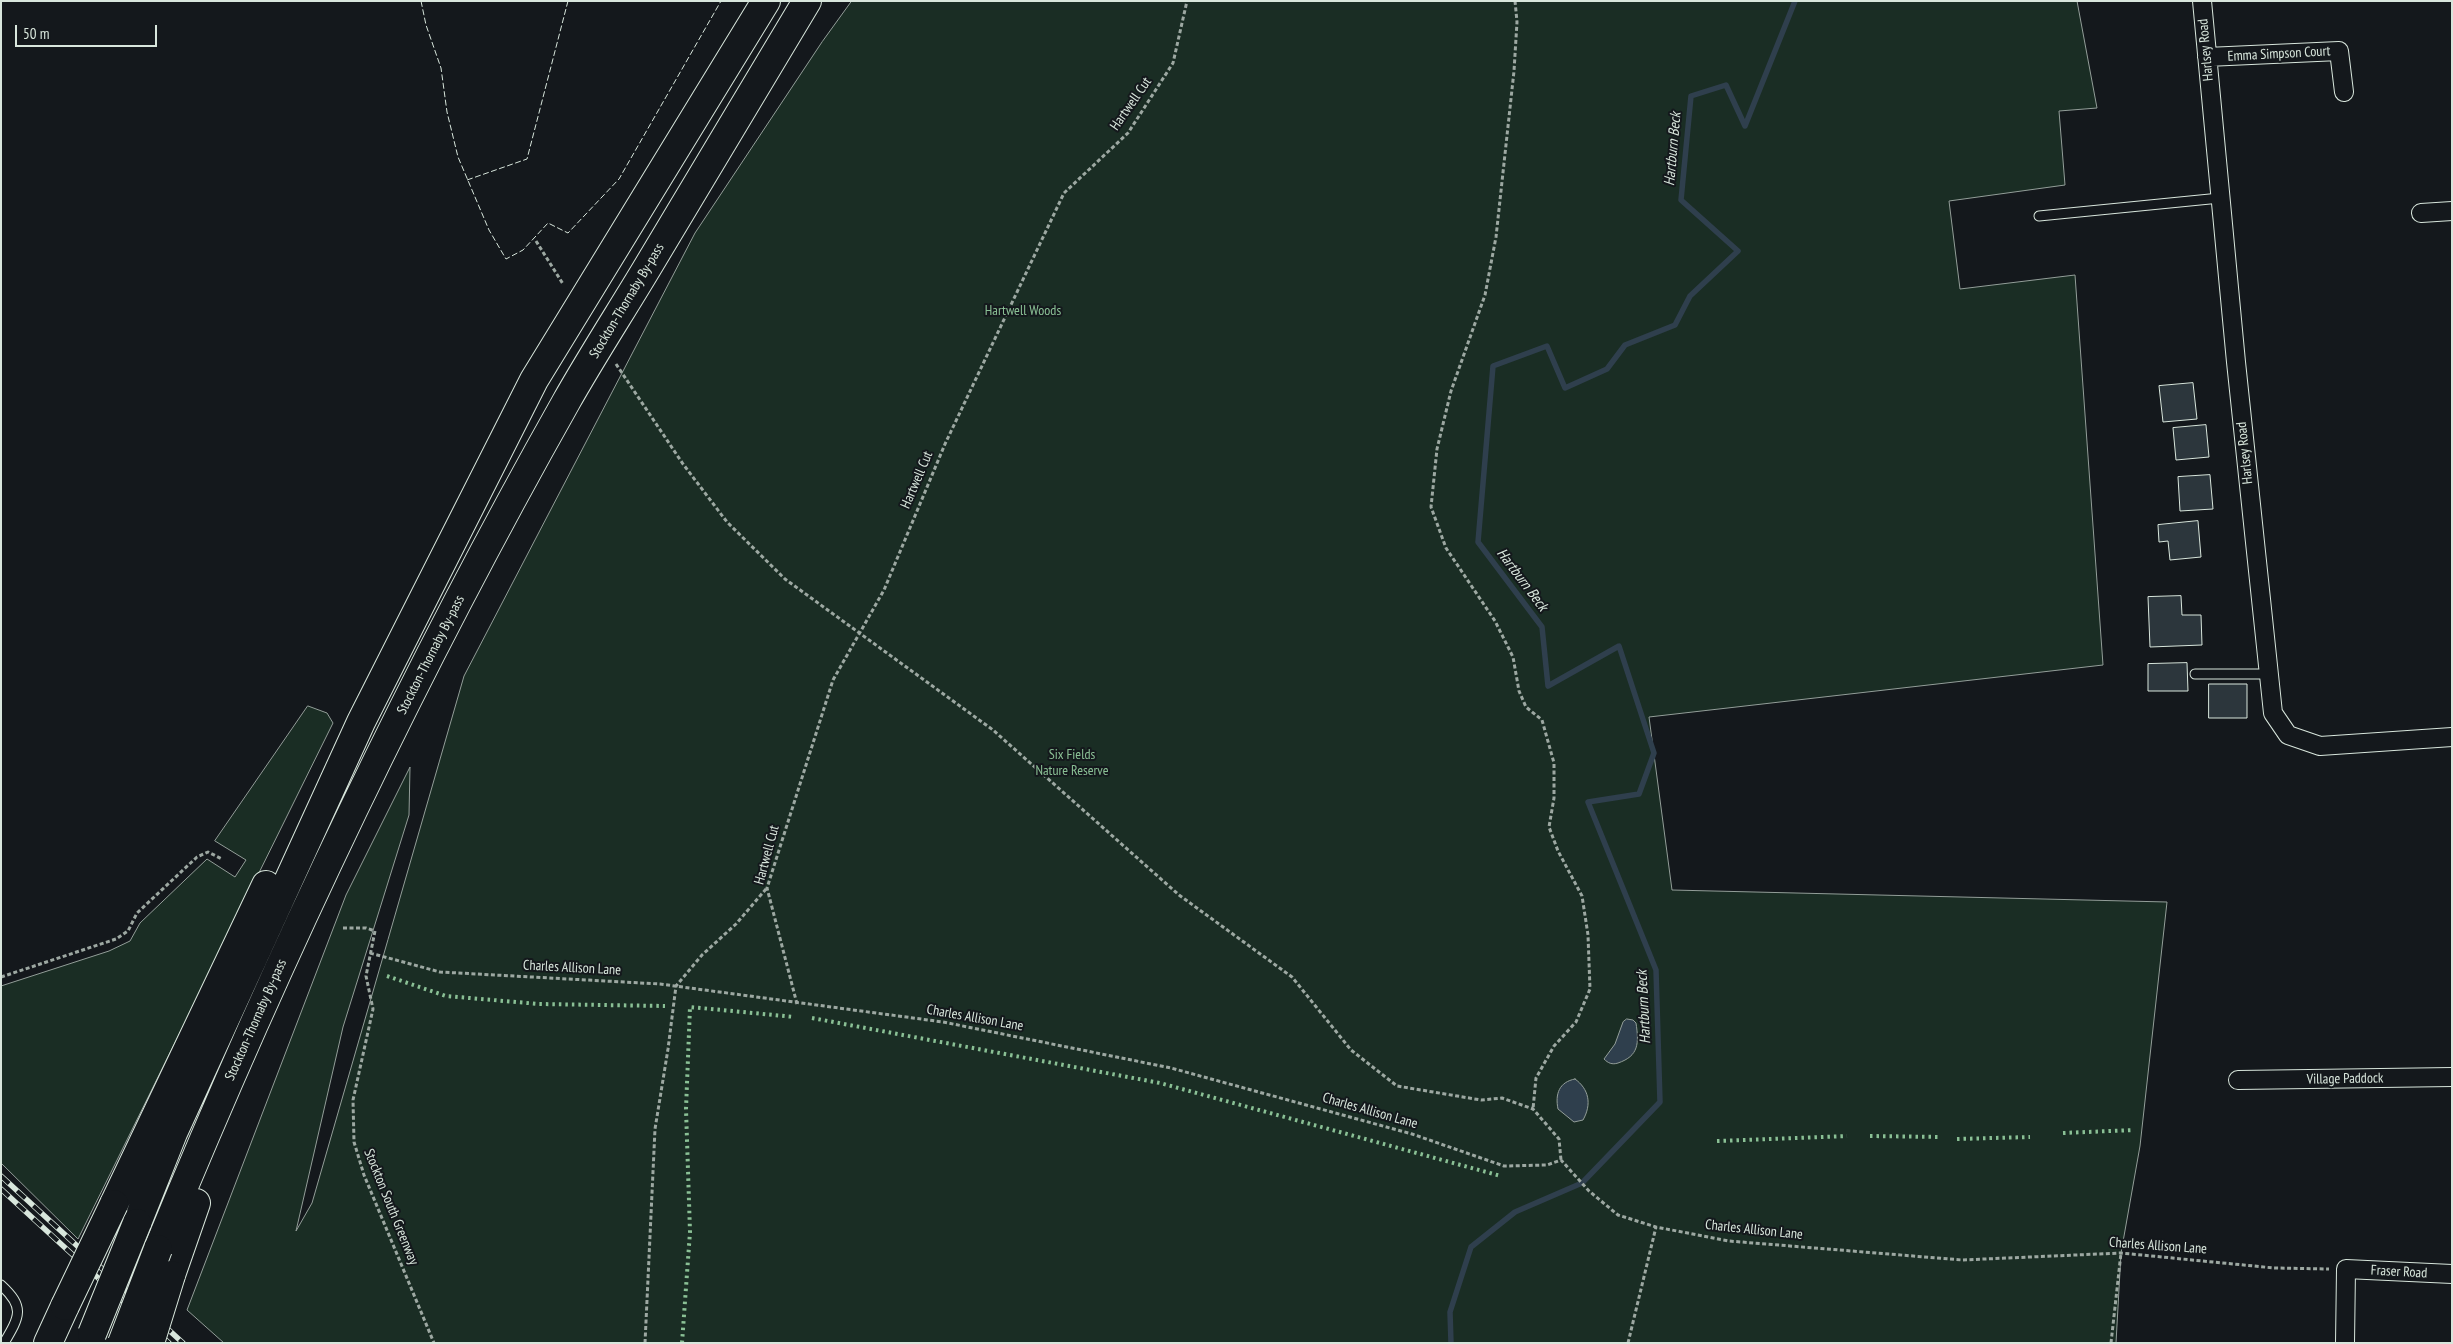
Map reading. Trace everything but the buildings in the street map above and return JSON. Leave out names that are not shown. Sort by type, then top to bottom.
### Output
[{"type":"highway","name":"Stockton-Thornaby By-pass","points":[[91,1338],[177,1124],[361,722],[534,380],[766,1]]},
{"type":"highway","name":"Stockton-Thornaby By-pass","points":[[122,1343],[206,1131],[284,957],[385,744],[491,538],[568,399],[807,1]]},
{"type":"highway","points":[[48,1343],[284,846],[361,722]]},
{"type":"highway","points":[[150,1343],[189,1220],[242,1082],[284,957]]},
{"type":"street","name":"Harlsey Road","points":[[2202,1],[2220,198],[2273,713],[2288,735],[2320,746],[2452,737]]},
{"type":"street","name":"Emma Simpson Court","points":[[2207,57],[2339,51],[2344,92]]},
{"type":"street","points":[[2421,213],[2452,211]]},
{"type":"street","name":"Village Paddock","points":[[2238,1080],[2452,1077]]},
{"type":"street","points":[[2345,1343],[2346,1269]]},
{"type":"street","name":"Fraser Road","points":[[2346,1269],[2452,1274]]},
{"type":"lane","points":[[2039,216],[2220,198]]},
{"type":"lane","points":[[2195,674],[2269,674]]},
{"type":"lane","points":[[1,1285],[14,1297],[18,1305],[18,1315],[4,1343]]},
{"type":"path","name":"Hartwell Cut","points":[[797,1004],[767,888],[833,680],[884,590],[945,444],[1064,193],[1128,133],[1173,63],[1187,1]]},
{"type":"path","points":[[1515,1],[1517,22],[1514,71],[1496,237],[1485,295],[1450,391],[1437,449],[1431,507],[1446,548],[1495,620],[1513,658],[1519,691],[1526,707],[1542,720],[1554,763],[1554,798],[1549,827],[1558,851],[1582,896],[1588,935],[1590,989],[1576,1022],[1554,1046],[1536,1078],[1533,1109]]},
{"type":"path","points":[[536,241],[563,284]]},
{"type":"path","points":[[616,364],[683,464],[727,522],[785,579],[993,730],[1179,895],[1292,977],[1351,1050],[1397,1086],[1481,1100],[1502,1098],[1533,1109],[1559,1139],[1561,1160]]},
{"type":"path","points":[[1,977],[116,939],[128,931],[138,913],[197,857],[208,852],[222,859]]},
{"type":"path","points":[[645,1343],[655,1129],[676,986],[702,955],[736,924],[767,888]]},
{"type":"path","name":"Stockton South Greenway","points":[[343,928],[366,928],[375,931],[366,976],[373,1009],[354,1100],[354,1142],[364,1174],[434,1343]]},
{"type":"path","name":"Charles Allison Lane","points":[[370,953],[440,972],[676,986],[797,1004],[943,1022],[1171,1068],[1412,1134],[1504,1166],[1547,1165],[1561,1160],[1589,1191],[1618,1215],[1656,1227],[1729,1241],[1962,1260],[2121,1253],[2274,1268],[2346,1269]]},
{"type":"path","points":[[1628,1343],[1656,1227]]},
{"type":"path","points":[[2110,1343],[2121,1253]]},
{"type":"green space","name":"Six Fields Nature Reserve","points":[[852,1],[2077,1],[2097,108],[2059,111],[2065,185],[1949,201],[1960,289],[2075,275],[2103,665],[1649,717],[1672,890],[2167,902],[2140,1146],[2121,1253],[2116,1343],[224,1343],[187,1310],[346,895],[410,767],[409,815],[343,1027],[296,1231],[312,1203],[464,676],[695,233],[822,42]]},
{"type":"green space","points":[[308,706],[327,713],[333,723],[78,1239],[1,1163],[1,986],[109,951],[130,941],[140,923],[207,859],[235,877],[246,860],[215,841]]},
{"type":"water","points":[[1627,1019],[1633,1020],[1636,1023],[1637,1043],[1634,1053],[1616,1064],[1607,1062],[1604,1059],[1615,1044],[1623,1022]]},
{"type":"water","points":[[1575,1079],[1586,1092],[1588,1108],[1583,1120],[1574,1122],[1558,1109],[1557,1098],[1562,1086]]},
{"type":"waterway","name":"Hartburn Beck","points":[[1451,1343],[1450,1312],[1471,1247],[1515,1212],[1582,1183],[1660,1102],[1656,970],[1588,802],[1639,794],[1654,753],[1619,646],[1548,686],[1542,627],[1478,542],[1493,366],[1547,346],[1565,388],[1607,369],[1625,345],[1675,325],[1690,296],[1738,251],[1681,200],[1691,96],[1726,85],[1745,126],[1795,1]]},
{"type":"railway","points":[[1,1176],[183,1343]]},
{"type":"railway","points":[[1,1189],[169,1343]]},
{"type":"hedge","points":[[387,976],[446,996],[539,1004],[665,1006]]},
{"type":"hedge","points":[[682,1343],[690,1232],[686,1109],[690,1007],[795,1017]]},
{"type":"hedge","points":[[812,1018],[1160,1083],[1501,1176]]},
{"type":"hedge","points":[[2063,1133],[2134,1130]]},
{"type":"hedge","points":[[1717,1141],[1847,1136]]},
{"type":"hedge","points":[[1870,1136],[1940,1137]]},
{"type":"hedge","points":[[1957,1139],[2030,1137]]},
{"type":"fence","points":[[421,1],[426,25],[441,68],[447,112],[458,157],[489,230],[506,259],[523,250],[548,223],[568,233],[619,179],[721,1]]},
{"type":"fence","points":[[467,180],[527,159],[568,1]]},
{"type":"park label","name":"Hartwell Woods","points":[[1023,311]]}]
